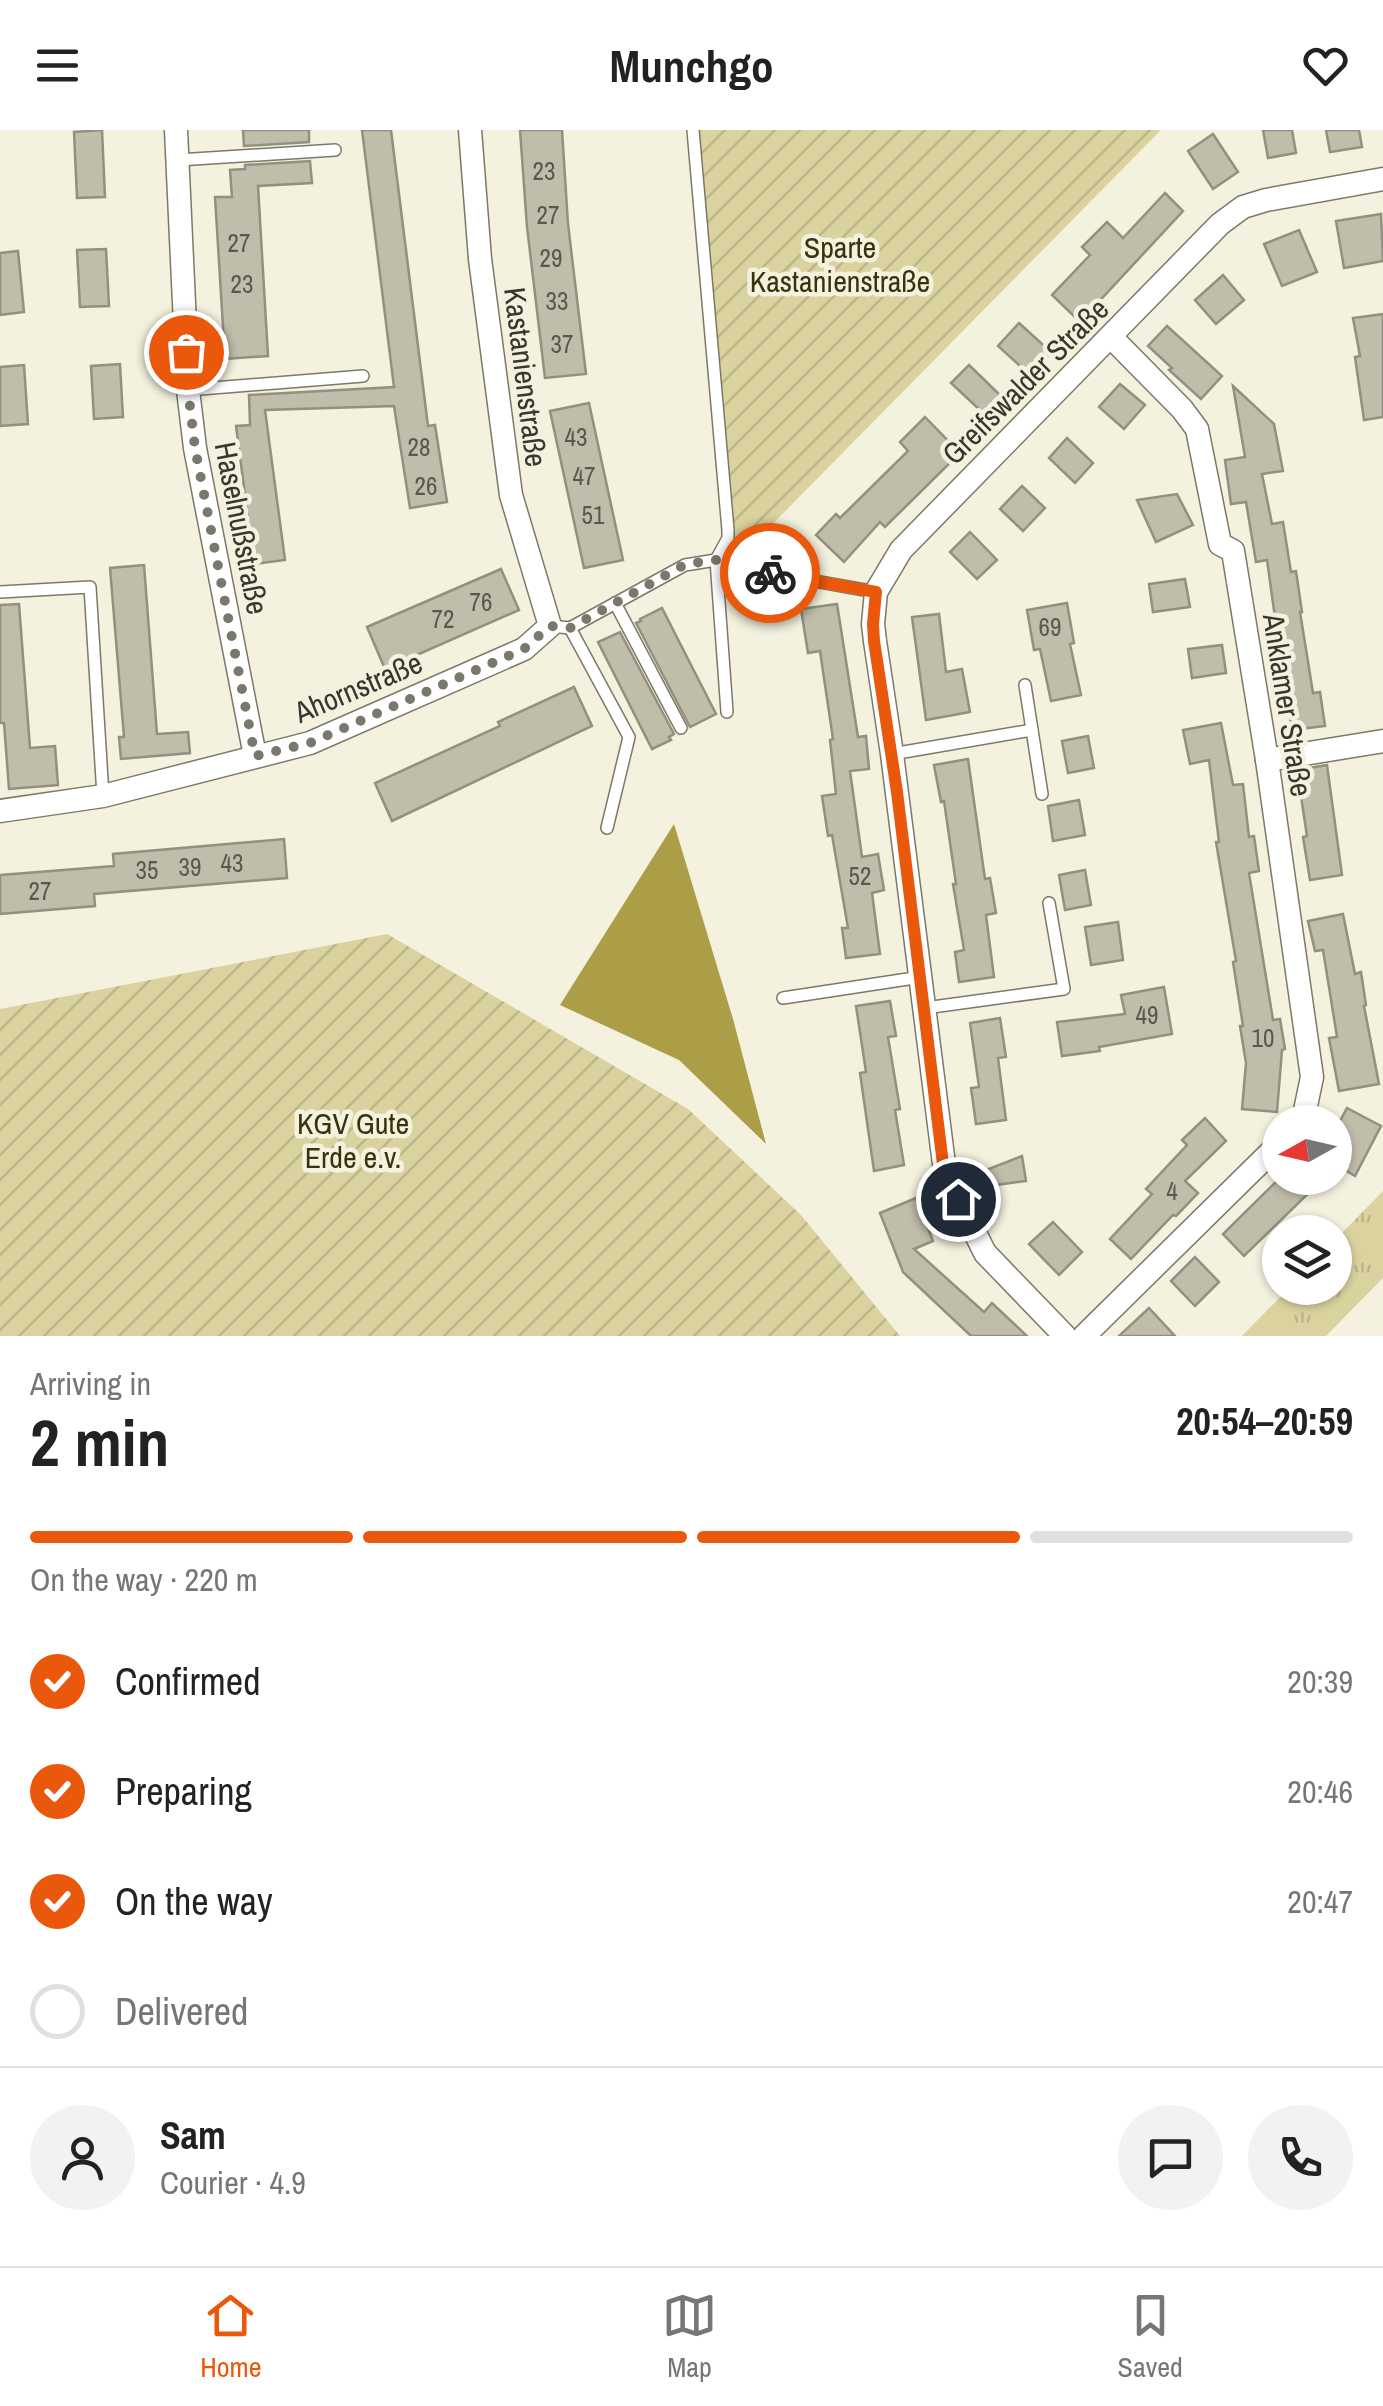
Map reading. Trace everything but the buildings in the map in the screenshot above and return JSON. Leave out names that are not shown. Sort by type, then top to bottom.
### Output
[{"type":"street","name":"Haselnußstraße","points":[[176,130],[188,390],[195,448],[255,756]]},
{"type":"street","name":"Kastanienstraße","points":[[470,130],[480,259],[511,495],[560,627]]},
{"type":"street","name":"Greifswalder Straße","points":[[1065,1336],[986,1253],[944,1172],[892,754],[874,641],[876,592],[901,550],[1220,224],[1243,207],[1266,200],[1383,180]]},
{"type":"street","name":"Anklamer Straße","points":[[1111,338],[1197,429],[1220,544],[1233,552],[1312,1077],[1306,1105]]},
{"type":"street","name":"Ahornstraße","points":[[0,811],[103,796],[310,743],[524,649],[560,627]]},
{"type":"street","points":[[1267,760],[1383,741]]},
{"type":"street","points":[[1084,1336],[1262,1161]]},
{"type":"lane","points":[[692,130],[728,530],[716,560],[727,712]]},
{"type":"lane","points":[[178,160],[335,150]]},
{"type":"lane","points":[[188,390],[364,376]]},
{"type":"lane","points":[[607,828],[629,737],[560,627],[615,603],[686,564],[716,560],[876,592]]},
{"type":"lane","points":[[0,592],[90,587],[103,796]]},
{"type":"lane","points":[[615,603],[681,728]]},
{"type":"lane","points":[[1025,685],[1042,794]]},
{"type":"lane","points":[[892,754],[1032,730]]},
{"type":"lane","points":[[925,1008],[1064,989],[1049,903]]},
{"type":"lane","points":[[783,998],[921,977]]},
{"type":"green space","name":"Sparte Kastanienstraße","points":[[687,130],[1161,130],[738,559]]},
{"type":"green space","name":"KGV Gute Erde e.v.","points":[[387,934],[688,1109],[801,1215],[900,1336],[0,1336],[0,1009]]},
{"type":"green space","points":[[1383,1191],[1383,1278],[1326,1336],[1242,1336],[1272,1305],[1352,1305],[1352,1223]]},
{"type":"shaded area","points":[[674,824],[766,1144],[679,1060],[560,1005]]},
{"type":"way so far","points":[[186,352],[195,448],[255,756],[310,743],[524,649],[550,626],[570,628],[686,564],[716,560],[770,573]]},
{"type":"route","points":[[770,573],[876,592],[874,641],[897,792],[944,1172],[958,1199]]}]
